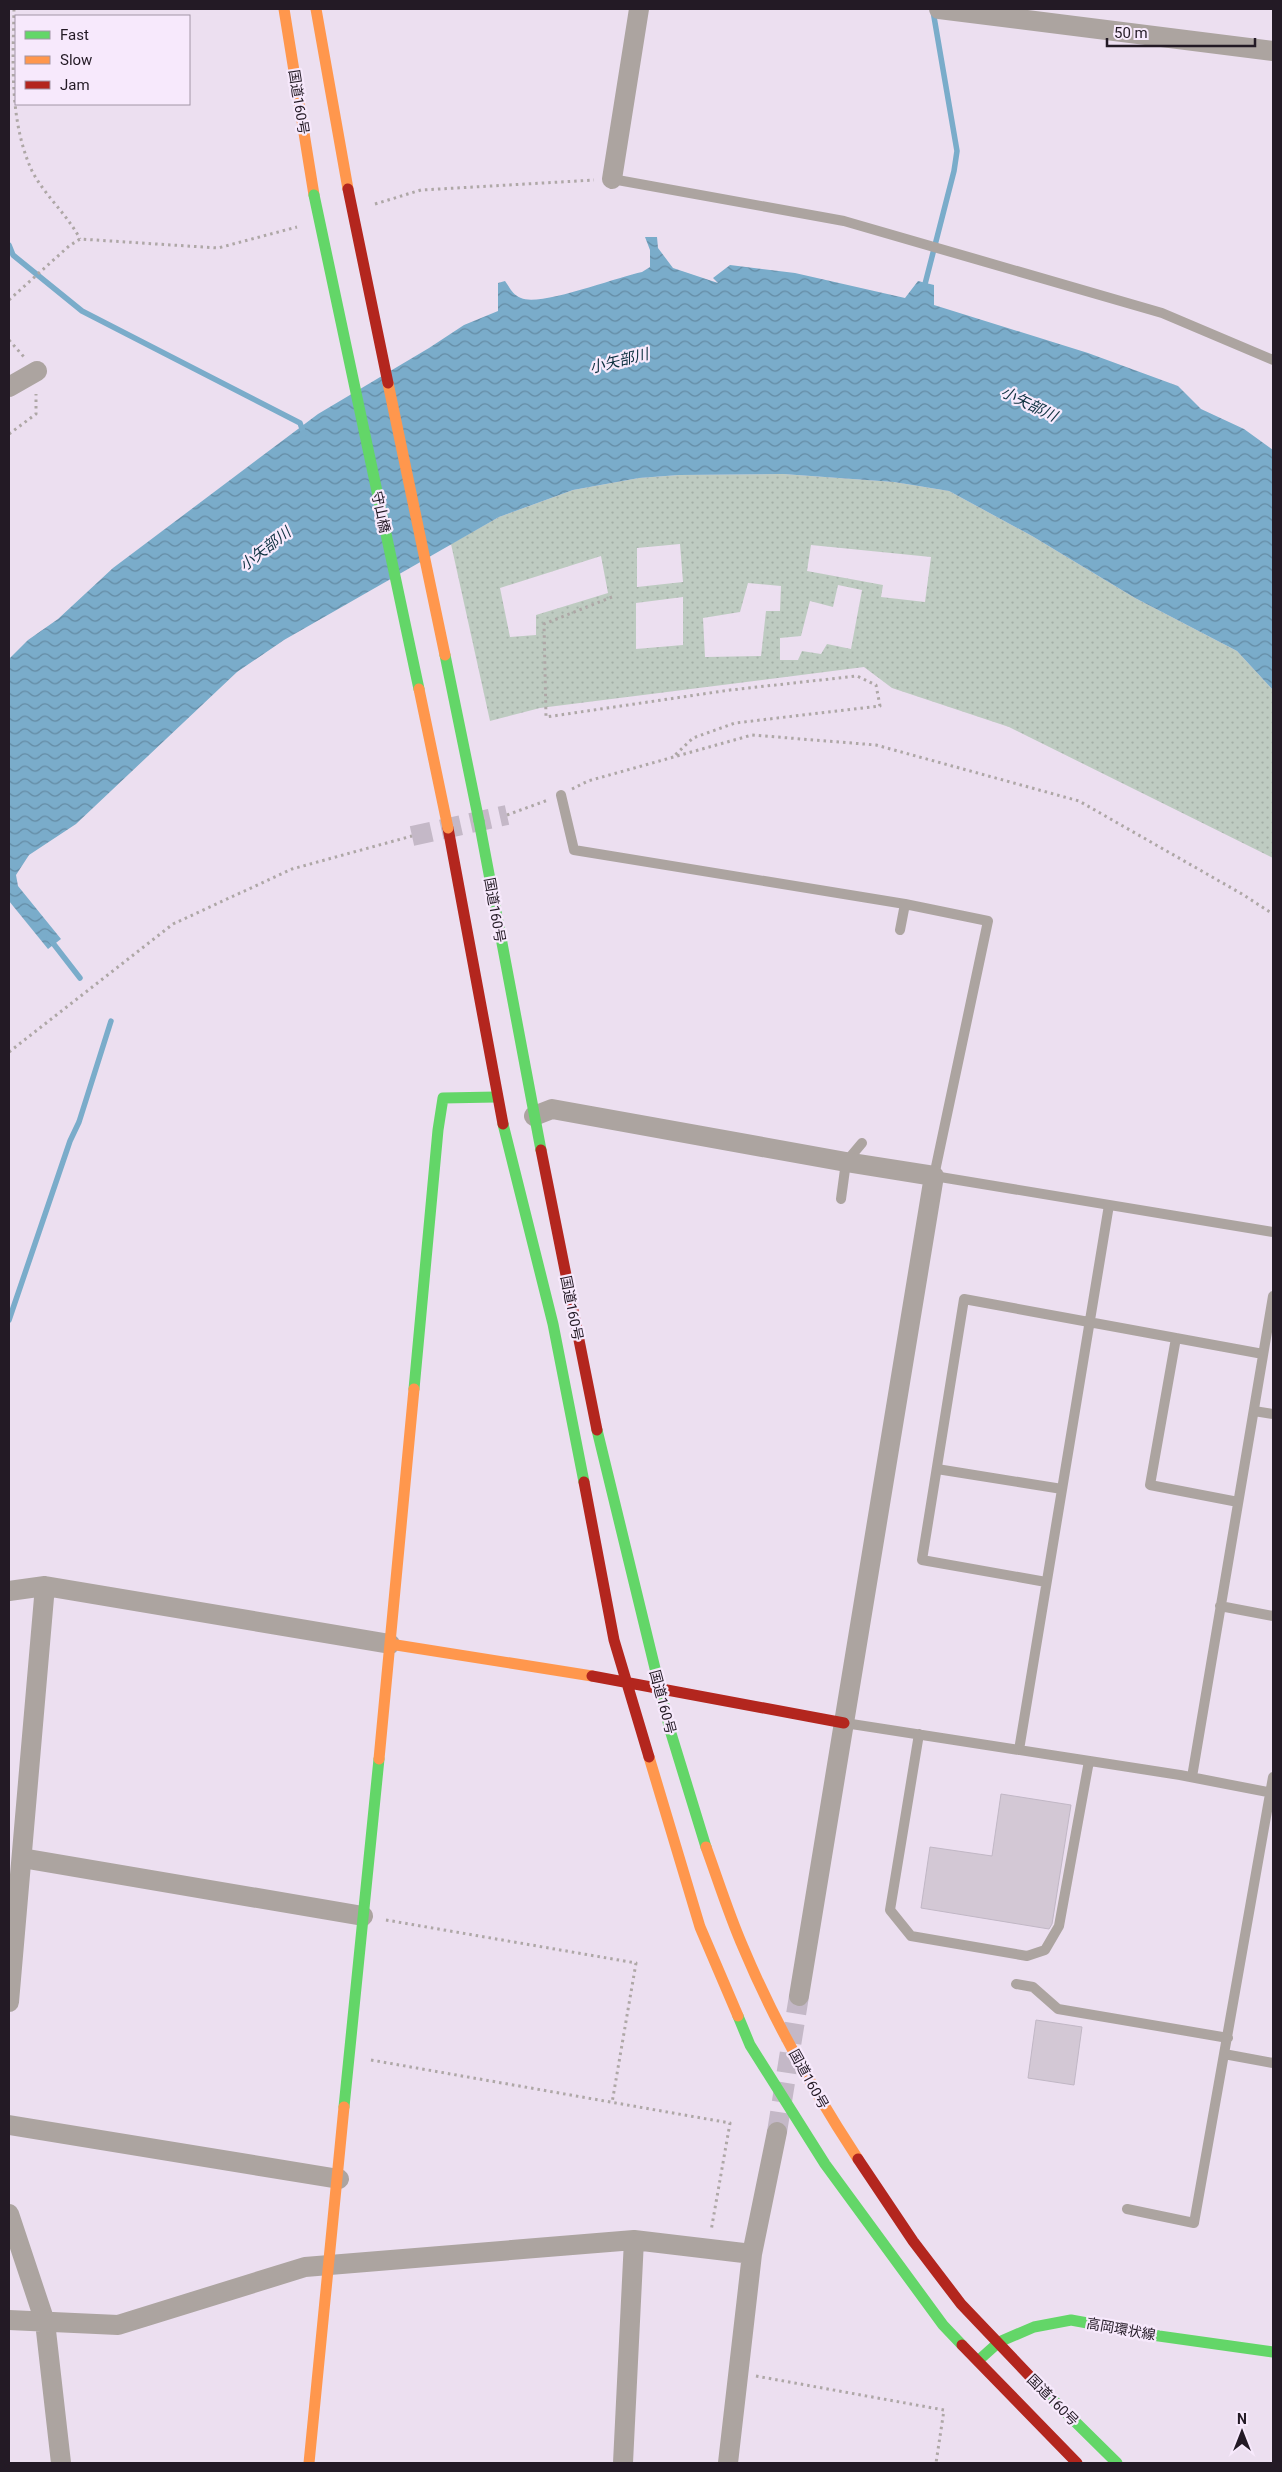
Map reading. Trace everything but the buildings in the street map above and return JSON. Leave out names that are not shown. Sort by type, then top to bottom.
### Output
[{"type":"main road","name":"国道160号","points":[[284,9],[314,195]]},
{"type":"main road","name":"国道160号","points":[[316,9],[348,189],[479,821],[592,1412],[670,1730],[705,1843],[742,1946],[774,2016],[829,2114],[912,2241],[961,2304],[1032,2380],[1117,2463]]},
{"type":"main road","name":"守山橋","points":[[314,195],[448,828]]},
{"type":"main road","name":"国道160号","points":[[448,828],[496,1097],[553,1324],[614,1640],[700,1927],[750,2044],[825,2164],[943,2324],[1076,2463]]},
{"type":"main road","points":[[309,2463],[328,2266],[339,2179],[442,1098],[496,1097]]},
{"type":"main road","points":[[390,1644],[627,1681],[844,1723]]},
{"type":"main road","name":"高岡環状線","points":[[978,2361],[998,2342],[1034,2327],[1071,2320],[1159,2336],[1273,2352]]},
{"type":"street","points":[[612,179],[638,9]]},
{"type":"street","points":[[939,9],[1273,51]]},
{"type":"street","points":[[9,387],[36,372]]},
{"type":"street","points":[[534,1116],[552,1108],[846,1162],[934,1176],[799,1996]]},
{"type":"street","points":[[9,1590],[46,1586],[390,1644]]},
{"type":"street","points":[[9,2002],[46,1586]]},
{"type":"street","points":[[22,1858],[363,1916]]},
{"type":"street","points":[[9,2124],[339,2179]]},
{"type":"street","points":[[728,2463],[752,2254],[778,2132]]},
{"type":"street","points":[[9,2214],[45,2322],[61,2463]]},
{"type":"street","points":[[623,2463],[634,2240]]},
{"type":"street","points":[[9,2320],[118,2325],[305,2266],[328,2266],[634,2240],[752,2254]]},
{"type":"lane","points":[[612,179],[844,221],[1162,313],[1273,360]]},
{"type":"lane","points":[[560,795],[574,850],[905,904],[988,921],[934,1176],[1273,1232]]},
{"type":"lane","points":[[900,930],[905,904]]},
{"type":"lane","points":[[841,1199],[846,1162],[862,1143]]},
{"type":"lane","points":[[1019,1750],[1109,1205]]},
{"type":"lane","points":[[1192,1777],[1273,1296]]},
{"type":"lane","points":[[1046,1582],[922,1560],[964,1299],[1263,1354]]},
{"type":"lane","points":[[1176,1338],[1150,1485],[1238,1502]]},
{"type":"lane","points":[[1254,1411],[1273,1414]]},
{"type":"lane","points":[[937,1469],[1062,1489]]},
{"type":"lane","points":[[1220,1606],[1273,1616]]},
{"type":"lane","points":[[800,1714],[809,1706]]},
{"type":"lane","points":[[844,1723],[1192,1777],[1272,1792]]},
{"type":"lane","points":[[919,1734],[890,1910],[911,1936],[923,1943],[1023,1960],[1046,1950],[1059,1926],[1089,1761]]},
{"type":"lane","points":[[1127,2210],[1194,2222],[1272,1792],[1273,1777]]},
{"type":"lane","points":[[1016,1984],[1033,1987],[1058,2009],[1228,2038]]},
{"type":"lane","points":[[1224,2054],[1273,2063]]},
{"type":"path","points":[[14,9],[12,78],[15,98]]},
{"type":"path","points":[[16,105],[25,148],[32,170],[44,190],[71,222],[80,239]]},
{"type":"path","points":[[9,300],[69,246]]},
{"type":"path","points":[[9,434],[36,414],[36,372]]},
{"type":"path","points":[[612,597],[544,624],[546,717],[720,691],[857,676],[876,685],[880,706],[736,723],[693,738],[674,756]]},
{"type":"path","points":[[507,815],[560,795],[588,781],[752,735],[876,745],[1079,801],[1242,894],[1273,914]]},
{"type":"path","points":[[9,1052],[174,924],[292,869],[412,836]]},
{"type":"path","points":[[363,1916],[636,1963],[612,2102]]},
{"type":"path","points":[[350,2057],[730,2123],[708,2249]]},
{"type":"path","points":[[739,2373],[944,2410],[936,2463]]},
{"type":"shaded area","points":[[783,474],[894,482],[949,491],[1032,536],[1135,598],[1237,651],[1273,690],[1273,858],[1009,727],[892,688],[864,667],[540,708],[490,721],[451,544],[499,517],[573,490],[639,478],[679,475]],"holes":[[[680,544],[683,582],[637,587],[637,548]],[[811,545],[931,557],[925,602],[881,597],[883,585],[807,571]],[[601,556],[608,593],[536,615],[536,635],[510,637],[500,588]],[[748,583],[781,586],[780,611],[766,611],[761,656],[705,657],[703,618],[740,612]],[[838,585],[862,590],[851,649],[827,644],[821,654],[802,651],[798,660],[780,660],[780,638],[801,636],[810,601],[833,607]],[[683,597],[683,645],[636,649],[636,603]]]},
{"type":"water","name":"小矢部川","points":[[645,237],[657,237],[658,248],[673,268],[718,283],[713,278],[730,265],[795,273],[905,298],[918,281],[934,285],[934,305],[1088,353],[1178,386],[1201,409],[1244,429],[1273,450],[1273,690],[1237,651],[1135,598],[1032,536],[949,491],[894,482],[783,474],[679,475],[639,478],[573,490],[499,517],[284,640],[237,672],[76,824],[29,855],[16,875],[18,886],[61,939],[48,949],[9,901],[9,659],[28,640],[58,619],[113,568],[318,414],[464,325],[498,311],[498,283],[505,281],[516,295],[531,300],[561,295],[642,272],[650,267],[650,250]]},
{"type":"waterway","points":[[924,288],[954,171],[957,151],[933,11]]},
{"type":"waterway","points":[[9,245],[13,255],[82,311],[300,423],[304,434]]},
{"type":"waterway","points":[[49,938],[80,978]]},
{"type":"waterway","points":[[9,1320],[70,1141],[79,1122],[111,1021]]},
{"type":"tunnel","points":[[412,836],[507,815]]},
{"type":"tunnel","points":[[777,2132],[799,1996]]},
{"type":"traffic: fast","points":[[314,195],[419,689]]},
{"type":"traffic: fast","points":[[445,655],[479,821]]},
{"type":"traffic: fast","points":[[479,821],[541,1150]]},
{"type":"traffic: fast","points":[[414,1389],[438,1130],[443,1098],[496,1097]]},
{"type":"traffic: fast","points":[[503,1124],[553,1324],[584,1482]]},
{"type":"traffic: fast","points":[[597,1430],[670,1730],[706,1847]]},
{"type":"traffic: fast","points":[[344,2107],[379,1759]]},
{"type":"traffic: fast","points":[[738,2016],[750,2045],[825,2164],[943,2325],[962,2345]]},
{"type":"traffic: fast","points":[[980,2359],[999,2342],[1034,2327],[1071,2320],[1159,2336],[1273,2352]]},
{"type":"traffic: fast","points":[[1041,2388],[1117,2463]]},
{"type":"traffic: slow","points":[[284,9],[314,195]]},
{"type":"traffic: slow","points":[[316,9],[348,189]]},
{"type":"traffic: slow","points":[[388,383],[445,655]]},
{"type":"traffic: slow","points":[[419,689],[448,828]]},
{"type":"traffic: slow","points":[[379,1759],[414,1389]]},
{"type":"traffic: slow","points":[[390,1644],[592,1676]]},
{"type":"traffic: slow","points":[[649,1757],[700,1927],[738,2016]]},
{"type":"traffic: slow","points":[[706,1847],[738,1935],[781,2029],[810,2082],[858,2159]]},
{"type":"traffic: slow","points":[[309,2463],[344,2107]]},
{"type":"traffic: jam","points":[[348,189],[388,383]]},
{"type":"traffic: jam","points":[[448,828],[503,1124]]},
{"type":"traffic: jam","points":[[541,1150],[597,1430]]},
{"type":"traffic: jam","points":[[584,1482],[614,1640],[649,1757]]},
{"type":"traffic: jam","points":[[592,1676],[844,1723]]},
{"type":"traffic: jam","points":[[858,2159],[913,2241],[961,2304],[1041,2388]]},
{"type":"traffic: jam","points":[[962,2345],[1077,2463]]}]
